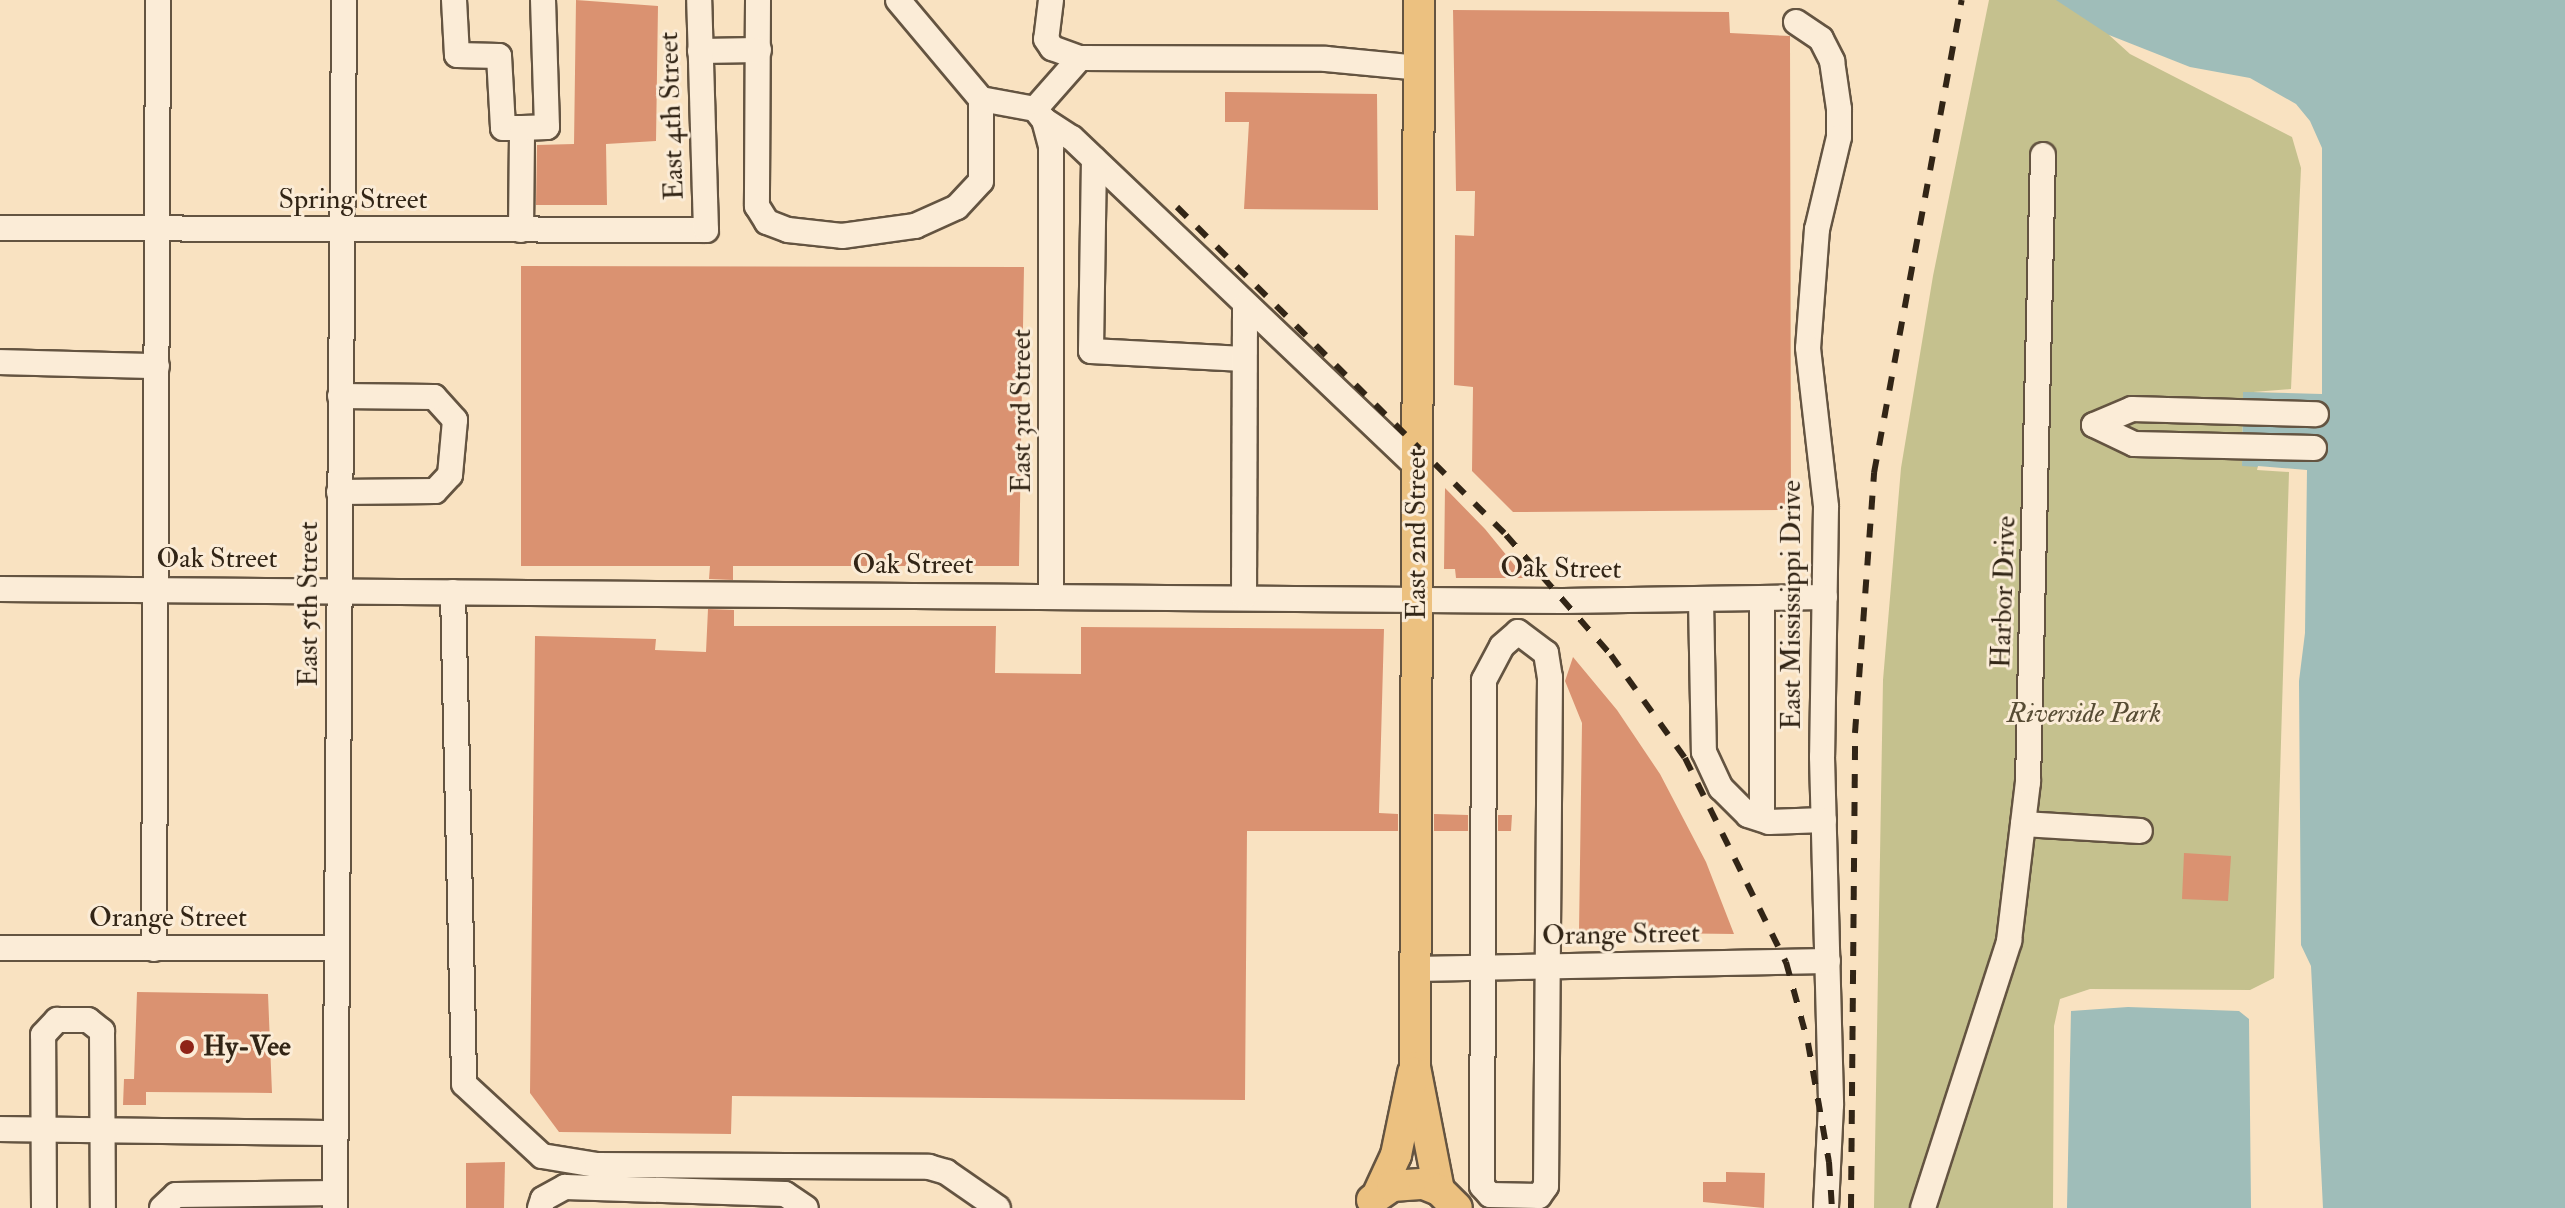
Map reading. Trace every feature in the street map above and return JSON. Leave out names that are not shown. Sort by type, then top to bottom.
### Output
[{"type":"main road","name":"East 2nd Street","points":[[1419,0],[1415,1067],[1448,1199]]},
{"type":"main road","name":"East 2nd Street","points":[[1368,1204],[1396,1155],[1403,1101],[1415,1067]]},
{"type":"main road","points":[[1368,1204],[1408,1183],[1448,1199]]},
{"type":"street","points":[[154,949],[158,0]]},
{"type":"street","name":"East 5th Street","points":[[335,1201],[344,0]]},
{"type":"street","points":[[454,0],[457,55],[499,56],[503,128],[547,127],[543,0]]},
{"type":"street","name":"East 4th Street","points":[[699,0],[706,230]]},
{"type":"street","points":[[758,0],[757,206],[767,222],[788,230],[842,236],[915,226],[957,207],[981,181],[981,99]]},
{"type":"street","points":[[898,0],[981,99],[1039,114],[1094,159],[1417,467]]},
{"type":"street","points":[[1051,0],[1046,39],[1052,48],[1080,58],[1326,59],[1419,68]]},
{"type":"street","name":"East Mississippi Drive","points":[[1796,22],[1821,39],[1832,61],[1839,109],[1839,137],[1817,229],[1808,348],[1826,507],[1826,1208]]},
{"type":"street","points":[[700,51],[759,50]]},
{"type":"street","points":[[1039,114],[1080,58]]},
{"type":"street","name":"East 3rd Street","points":[[1039,114],[1051,147],[1051,597]]},
{"type":"street","points":[[521,230],[522,128]]},
{"type":"street","name":"Harbor Drive","points":[[1923,1208],[2009,941],[2023,824],[2043,155]]},
{"type":"street","points":[[1094,159],[1091,351],[1244,359]]},
{"type":"street","name":"Spring Street","points":[[0,228],[706,230]]},
{"type":"street","points":[[1244,597],[1245,305]]},
{"type":"street","points":[[0,362],[157,366]]},
{"type":"street","points":[[339,492],[435,491],[450,475],[455,420],[434,397],[340,396]]},
{"type":"street","points":[[2314,448],[2134,444],[2094,425],[2132,409],[2316,414]]},
{"type":"street","name":"Oak Street","points":[[0,589],[1701,600],[1825,597]]},
{"type":"street","points":[[453,592],[464,1084],[542,1156],[597,1165],[929,1167],[946,1172],[998,1208]]},
{"type":"street","points":[[1518,632],[1546,653],[1550,677],[1545,967],[1546,1186],[1539,1196],[1490,1195],[1482,1186],[1484,680],[1502,646],[1518,632],[1522,598]]},
{"type":"street","points":[[1701,600],[1704,752],[1728,796],[1762,819],[1824,820]]},
{"type":"street","points":[[1762,600],[1762,819]]},
{"type":"street","points":[[2023,824],[2140,831]]},
{"type":"street","name":"Orange Street","points":[[0,948],[336,948]]},
{"type":"street","name":"Orange Street","points":[[1415,969],[1828,961]]},
{"type":"street","points":[[44,1208],[43,1035],[57,1020],[88,1020],[102,1031],[103,1208]]},
{"type":"street","points":[[0,1129],[335,1133]]},
{"type":"street","points":[[540,1208],[543,1199],[565,1187],[785,1194],[806,1208]]},
{"type":"street","points":[[162,1208],[176,1195],[335,1201]]},
{"type":"green space","name":"Riverside Park","points":[[1989,0],[2396,0],[2295,134],[2305,167],[2295,394],[2243,393],[2242,465],[2293,468],[2278,981],[2057,1208],[1874,1208],[1883,680],[1901,468],[1933,276]]},
{"type":"water","points":[[2056,0],[2565,0],[2565,1208],[2057,1208],[2063,1001],[2251,994],[2278,980],[2293,469],[2242,466],[2243,392],[2295,393],[2305,167],[2295,134],[2132,50]]},
{"type":"pier","points":[[2109,35],[2190,67],[2250,78],[2296,104],[2310,121],[2322,148],[2322,394],[2253,392],[2291,389],[2301,168],[2292,137],[2130,54]]},
{"type":"pier","points":[[2258,466],[2307,470],[2305,633],[2299,681],[2301,945],[2311,966],[2323,1208],[2251,1208],[2249,1019],[2239,1011],[2128,1007],[2071,1011],[2067,1208],[2053,1208],[2054,1026],[2060,999],[2090,989],[2250,990],[2274,978],[2289,472],[2257,470]]},
{"type":"building","points":[[576,0],[658,6],[656,141],[606,144],[607,205],[536,205],[537,145],[574,144]]},
{"type":"building","points":[[1453,10],[1729,12],[1730,33],[1790,36],[1791,510],[1513,512],[1472,471],[1473,387],[1454,385],[1455,235],[1474,236],[1475,191],[1456,191]]},
{"type":"building","points":[[1225,92],[1377,94],[1378,210],[1244,209],[1249,122],[1225,122]]},
{"type":"building","points":[[521,266],[1024,267],[1019,566],[733,566],[733,580],[709,579],[710,566],[521,566]]},
{"type":"building","points":[[1445,488],[1485,529],[1525,578],[1456,578],[1455,569],[1444,569]]},
{"type":"building","points":[[708,609],[734,610],[734,626],[996,626],[995,673],[1081,674],[1081,627],[1384,629],[1379,813],[1398,814],[1398,831],[1247,831],[1245,1100],[732,1096],[731,1134],[559,1132],[530,1093],[535,636],[656,639],[655,650],[706,652]]},
{"type":"building","points":[[1573,657],[1617,710],[1660,774],[1706,862],[1734,934],[1579,932],[1582,723],[1565,681]]},
{"type":"building","points":[[1434,814],[1468,815],[1468,831],[1434,831]]},
{"type":"building","points":[[1498,815],[1512,815],[1511,831],[1498,831]]},
{"type":"building","points":[[2184,853],[2231,856],[2228,901],[2182,899]]},
{"type":"building","points":[[137,992],[268,994],[272,1093],[146,1092],[146,1105],[123,1105],[124,1079],[134,1079]]},
{"type":"building","points":[[505,1162],[504,1208],[466,1208],[466,1163]]},
{"type":"building","points":[[1726,1172],[1765,1173],[1764,1208],[1703,1202],[1703,1182],[1726,1182]]},
{"type":"railway","points":[[1851,1208],[1855,733],[1874,473],[1962,0]]},
{"type":"railway","points":[[1177,207],[1506,535],[1611,655],[1685,758],[1786,962],[1808,1043],[1829,1162],[1832,1208]]},
{"type":"place","name":"Hy-Vee","points":[[187,1047]]}]
